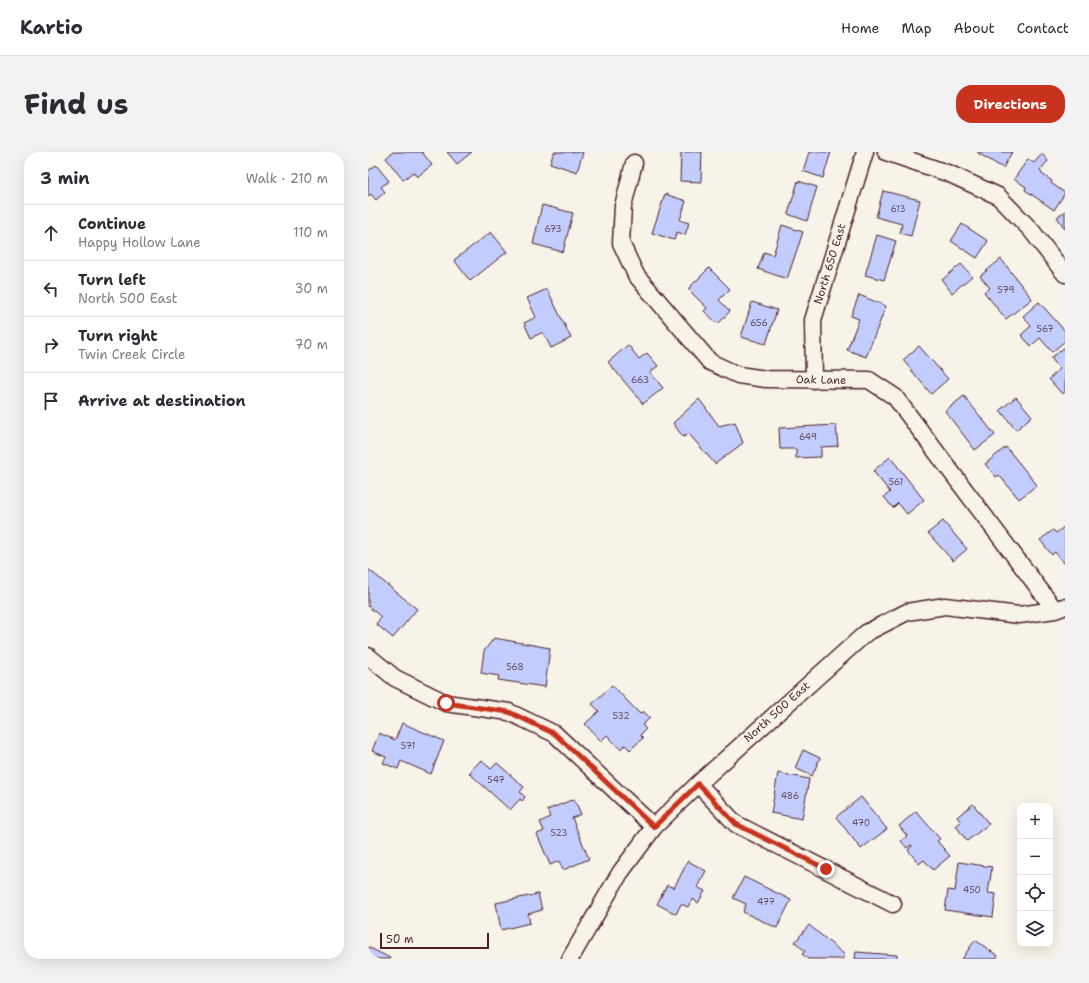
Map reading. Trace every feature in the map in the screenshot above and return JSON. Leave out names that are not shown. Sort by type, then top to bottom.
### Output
[{"type":"street","name":"North 650 East","points":[[814,380],[813,320],[865,152]]},
{"type":"street","points":[[886,152],[950,174],[998,196],[1031,230],[1065,274]]},
{"type":"street","name":"Oak Lane","points":[[634,163],[623,206],[621,243],[636,275],[710,362],[738,375],[766,379],[869,380],[895,397],[1060,608]]},
{"type":"street","name":"North 500 East","points":[[570,959],[620,873],[654,827],[698,784],[866,633],[907,612],[945,606],[1019,615],[1060,608]]},
{"type":"street","points":[[368,656],[395,678],[446,703],[509,712],[555,734],[654,827]]},
{"type":"street","points":[[698,784],[736,824],[894,904]]},
{"type":"building","points":[[393,152],[422,152],[432,165],[417,177],[413,172],[403,180],[386,158]]},
{"type":"building","points":[[447,152],[472,152],[457,164]]},
{"type":"building","points":[[554,152],[583,152],[577,172],[550,163]]},
{"type":"building","points":[[681,152],[702,152],[701,182],[680,181]]},
{"type":"building","points":[[809,152],[831,152],[823,178],[803,171]]},
{"type":"building","points":[[978,152],[1012,152],[1003,168]]},
{"type":"building","points":[[1042,154],[1048,161],[1040,170],[1042,174],[1052,181],[1051,183],[1065,193],[1054,210],[1025,190],[1026,187],[1014,179],[1028,159],[1034,163]]},
{"type":"building","points":[[376,165],[389,181],[381,187],[385,192],[376,200],[371,194],[368,197],[368,171]]},
{"type":"building","points":[[798,181],[817,187],[807,221],[788,214]]},
{"type":"building","points":[[883,191],[920,200],[911,236],[900,233],[902,224],[876,217]]},
{"type":"building","points":[[665,194],[686,201],[680,220],[689,223],[685,235],[677,232],[674,240],[652,233]]},
{"type":"building","points":[[542,205],[573,213],[563,252],[533,244]]},
{"type":"building","points":[[1065,211],[1065,229],[1057,217]]},
{"type":"building","points":[[962,224],[988,241],[977,258],[951,241]]},
{"type":"building","points":[[782,225],[803,232],[787,279],[758,269],[764,252],[773,255]]},
{"type":"building","points":[[491,232],[507,252],[470,281],[454,260]]},
{"type":"building","points":[[877,235],[896,241],[884,280],[865,275]]},
{"type":"building","points":[[1001,259],[1032,299],[1006,319],[984,292],[990,288],[980,276]]},
{"type":"building","points":[[961,264],[972,276],[952,293],[942,280]]},
{"type":"building","points":[[709,268],[730,289],[719,300],[730,311],[718,324],[704,311],[707,308],[688,289]]},
{"type":"building","points":[[547,289],[571,338],[551,348],[543,332],[531,338],[524,323],[536,317],[527,298]]},
{"type":"building","points":[[859,295],[886,306],[866,357],[847,350],[859,319],[851,316]]},
{"type":"building","points":[[752,302],[777,310],[766,344],[741,337]]},
{"type":"building","points":[[1039,302],[1065,331],[1065,341],[1052,352],[1040,338],[1031,346],[1021,335],[1031,326],[1023,316]]},
{"type":"building","points":[[628,345],[639,359],[647,353],[658,366],[650,372],[663,388],[643,404],[608,362]]},
{"type":"building","points":[[919,346],[948,379],[931,394],[903,360]]},
{"type":"building","points":[[1065,347],[1065,392],[1062,394],[1049,379],[1060,369],[1051,358]]},
{"type":"building","points":[[964,396],[995,435],[975,450],[945,411]]},
{"type":"building","points":[[1016,397],[1032,416],[1016,430],[1000,410]]},
{"type":"building","points":[[699,399],[719,426],[735,422],[743,443],[715,464],[689,434],[683,437],[673,423]]},
{"type":"building","points":[[836,425],[838,446],[821,447],[821,457],[796,458],[796,449],[780,449],[779,428]]},
{"type":"building","points":[[1006,447],[1037,485],[1019,499],[999,475],[996,477],[985,464]]},
{"type":"building","points":[[890,457],[924,500],[907,514],[898,503],[893,508],[884,497],[890,492],[873,471]]},
{"type":"building","points":[[943,521],[967,549],[953,561],[928,533]]},
{"type":"building","points":[[1064,527],[1065,564],[1055,552],[1052,555],[1040,540],[1053,530],[1056,533]]},
{"type":"building","points":[[368,569],[417,609],[393,638],[376,624],[381,617],[368,606]]},
{"type":"building","points":[[494,638],[550,648],[545,687],[498,680],[499,676],[481,673],[484,651]]},
{"type":"building","points":[[612,685],[640,714],[643,711],[650,718],[642,725],[646,729],[640,735],[643,738],[630,750],[625,745],[620,749],[607,735],[601,741],[585,724],[599,711],[592,704]]},
{"type":"building","points":[[402,723],[444,741],[431,774],[401,761],[398,769],[383,763],[386,757],[372,751],[379,733],[395,740]]},
{"type":"building","points":[[803,750],[820,758],[812,776],[795,768]]},
{"type":"building","points":[[481,760],[491,769],[497,763],[524,787],[520,792],[525,797],[522,801],[520,799],[510,810],[469,773]]},
{"type":"building","points":[[778,773],[809,779],[802,819],[771,813]]},
{"type":"building","points":[[861,797],[887,829],[861,849],[836,817]]},
{"type":"building","points":[[574,799],[581,814],[572,818],[589,859],[563,870],[559,861],[550,865],[537,834],[544,831],[540,822],[550,817],[547,810]]},
{"type":"building","points":[[973,804],[989,824],[967,841],[956,826],[961,822],[957,817]]},
{"type":"building","points":[[916,811],[940,839],[937,841],[950,856],[933,870],[924,860],[919,864],[908,850],[912,846],[911,845],[907,848],[901,841],[907,836],[899,826]]},
{"type":"building","points":[[688,861],[706,871],[697,887],[705,891],[698,903],[693,899],[688,907],[681,904],[676,914],[657,904],[667,885],[674,888]]},
{"type":"building","points":[[959,862],[992,867],[988,893],[996,894],[993,917],[945,910],[948,890],[955,891]]},
{"type":"building","points":[[744,877],[791,900],[777,928],[743,912],[746,904],[733,898]]},
{"type":"building","points":[[538,894],[542,910],[528,914],[530,923],[501,930],[496,903]]},
{"type":"building","points":[[809,925],[845,955],[842,959],[808,959],[802,954],[805,951],[795,942]]},
{"type":"building","points":[[975,940],[998,956],[996,959],[962,959]]},
{"type":"building","points":[[368,947],[390,958],[390,959],[368,959]]},
{"type":"building","points":[[856,952],[897,955],[897,959],[855,959]]},
{"type":"route","points":[[446,703],[509,712],[555,734],[654,827],[698,784],[736,824],[826,869]]}]
